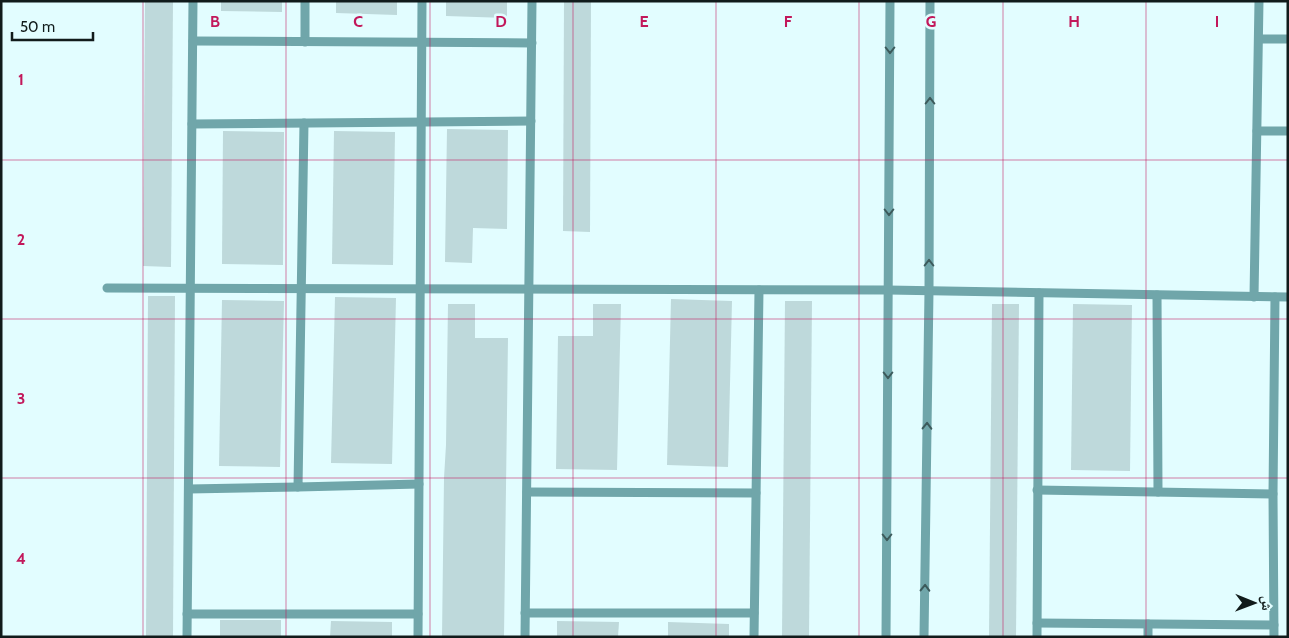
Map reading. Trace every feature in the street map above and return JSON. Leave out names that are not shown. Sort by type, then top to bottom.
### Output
[{"type":"street","points":[[187,637],[194,1]]},
{"type":"street","points":[[305,1],[305,42]]},
{"type":"street","points":[[418,637],[422,1]]},
{"type":"street","points":[[525,637],[532,1]]},
{"type":"street","points":[[886,637],[890,1]]},
{"type":"street","points":[[924,637],[929,291],[930,1]]},
{"type":"street","points":[[1254,297],[1259,1]]},
{"type":"street","points":[[1258,39],[1288,39]]},
{"type":"street","points":[[193,41],[532,43]]},
{"type":"street","points":[[192,124],[531,121]]},
{"type":"street","points":[[298,487],[304,123]]},
{"type":"street","points":[[1257,131],[1288,131]]},
{"type":"street","points":[[107,288],[888,290],[1288,297]]},
{"type":"street","points":[[754,637],[759,290]]},
{"type":"street","points":[[1037,637],[1039,293]]},
{"type":"street","points":[[1158,295],[1158,492]]},
{"type":"street","points":[[1274,637],[1275,297]]},
{"type":"street","points":[[188,489],[419,484]]},
{"type":"street","points":[[1038,490],[1273,494]]},
{"type":"street","points":[[527,492],[756,493]]},
{"type":"street","points":[[525,613],[754,613]]},
{"type":"street","points":[[187,614],[418,614]]},
{"type":"street","points":[[1037,622],[1274,625]]},
{"type":"street","points":[[1148,624],[1148,637]]},
{"type":"building","points":[[145,1],[173,1],[171,267],[143,266]]},
{"type":"building","points":[[221,1],[282,1],[282,12],[221,11]]},
{"type":"building","points":[[336,1],[397,1],[397,15],[336,13]]},
{"type":"building","points":[[446,1],[507,1],[507,18],[446,16]]},
{"type":"building","points":[[564,1],[591,1],[590,232],[563,231]]},
{"type":"building","points":[[447,129],[508,130],[507,229],[473,228],[472,263],[445,262]]},
{"type":"building","points":[[223,131],[284,132],[283,265],[222,264]]},
{"type":"building","points":[[334,131],[395,132],[393,265],[332,264]]},
{"type":"building","points":[[148,296],[175,296],[173,637],[146,637]]},
{"type":"building","points":[[335,297],[396,298],[392,464],[331,463]]},
{"type":"building","points":[[671,299],[732,301],[728,467],[667,465]]},
{"type":"building","points":[[222,300],[284,301],[280,467],[219,466]]},
{"type":"building","points":[[785,301],[812,301],[809,637],[782,637]]},
{"type":"building","points":[[448,304],[475,304],[475,338],[508,338],[504,637],[442,637]]},
{"type":"building","points":[[593,304],[621,304],[617,470],[556,469],[558,336],[593,336]]},
{"type":"building","points":[[992,304],[1019,304],[1016,637],[989,637]]},
{"type":"building","points":[[1073,304],[1132,305],[1130,471],[1071,470]]},
{"type":"building","points":[[220,620],[281,620],[281,637],[220,637]]},
{"type":"building","points":[[331,621],[392,622],[392,637],[330,637]]},
{"type":"building","points":[[557,621],[619,622],[618,637],[557,637]]},
{"type":"building","points":[[668,622],[729,624],[729,637],[668,637]]}]
